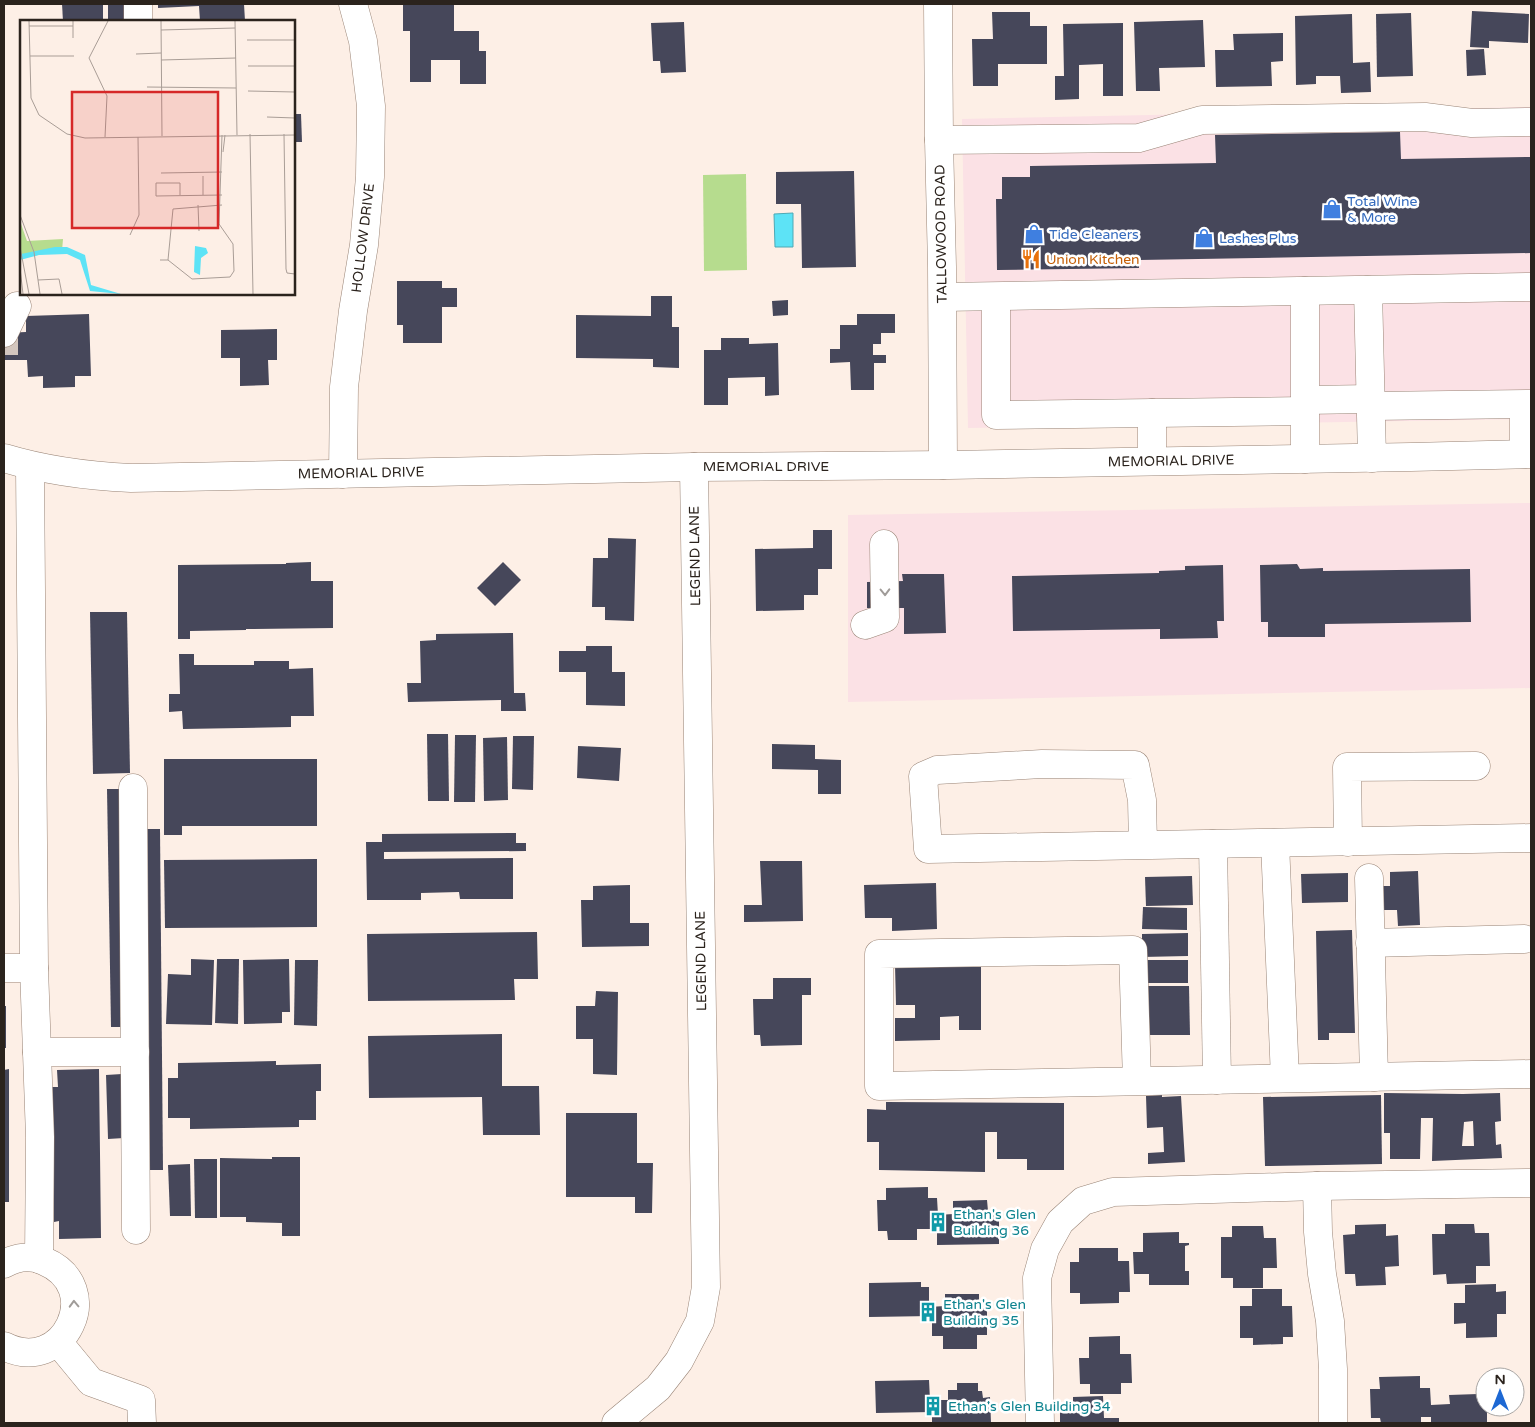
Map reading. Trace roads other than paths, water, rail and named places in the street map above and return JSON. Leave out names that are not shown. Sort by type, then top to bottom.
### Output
[{"type":"street","points":[[138,4],[138,20]]},
{"type":"street","name":"HOLLOW DRIVE","points":[[343,474],[344,387],[364,245],[370,177],[371,106],[363,41],[353,4]]},
{"type":"street","name":"TALLOWOOD ROAD","points":[[938,4],[943,465]]},
{"type":"street","points":[[939,140],[1139,138],[1202,120],[1424,117],[1472,123],[1531,122]]},
{"type":"street","points":[[942,296],[1531,287]]},
{"type":"street","points":[[1368,290],[1372,458]]},
{"type":"street","points":[[1305,291],[1306,458]]},
{"type":"street","points":[[996,296],[996,415],[1152,413],[1371,403],[1528,404],[1528,454]]},
{"type":"street","points":[[4,333],[17,306]]},
{"type":"street","points":[[1152,413],[1152,461]]},
{"type":"street","name":"MEMORIAL DRIVE","points":[[4,458],[30,466],[67,473],[131,478],[1528,454]]},
{"type":"street","points":[[30,466],[34,968],[40,1137],[39,1259]]},
{"type":"street","name":"LEGEND LANE","points":[[616,1423],[658,1388],[679,1361],[700,1321],[706,1287],[694,467]]},
{"type":"street","points":[[865,625],[885,618],[884,544]]},
{"type":"street","points":[[1143,845],[1142,800],[1135,765],[1042,764],[937,770],[923,776],[928,849],[1531,838]]},
{"type":"street","points":[[1348,842],[1347,767],[1476,766]]},
{"type":"street","points":[[133,788],[136,1230]]},
{"type":"street","points":[[1274,843],[1285,1078]]},
{"type":"street","points":[[1213,844],[1217,1080]]},
{"type":"street","points":[[1368,878],[1374,1077]]},
{"type":"street","points":[[1370,943],[1524,939]]},
{"type":"street","points":[[1137,1081],[1133,950],[879,954],[879,1086],[1531,1074]]},
{"type":"street","points":[[4,968],[34,968]]},
{"type":"street","points":[[37,1052],[135,1052]]},
{"type":"street","points":[[1040,1423],[1037,1278],[1045,1249],[1060,1222],[1083,1201],[1113,1192],[1317,1186],[1531,1184]]},
{"type":"street","points":[[1317,1186],[1318,1232],[1322,1274],[1330,1321],[1333,1369],[1333,1423]]},
{"type":"street","points":[[4,1264],[11,1260],[25,1257],[53,1264],[64,1274],[72,1287],[76,1302],[74,1317],[68,1331],[58,1342],[46,1349],[32,1353],[18,1352],[4,1346]]},
{"type":"street","points":[[58,1342],[91,1382],[141,1400],[142,1423]]},
{"type":"water","points":[[793,213],[793,247],[775,247],[774,214]]},
{"type":"tunnel","points":[[4,333],[4,355]]},
{"type":"place","name":"Total Wine & More","points":[[1332,209]]},
{"type":"place","name":"Tide Cleaners","points":[[1034,234]]},
{"type":"place","name":"Lashes Plus","points":[[1204,238]]},
{"type":"place","name":"Union Kitchen","points":[[1031,259]]},
{"type":"place","name":"Ethan's Glen Building 36","points":[[938,1222]]},
{"type":"place","name":"Ethan's Glen Building 35","points":[[928,1312]]},
{"type":"place","name":"Ethan's Glen Building 34","points":[[933,1406]]}]
